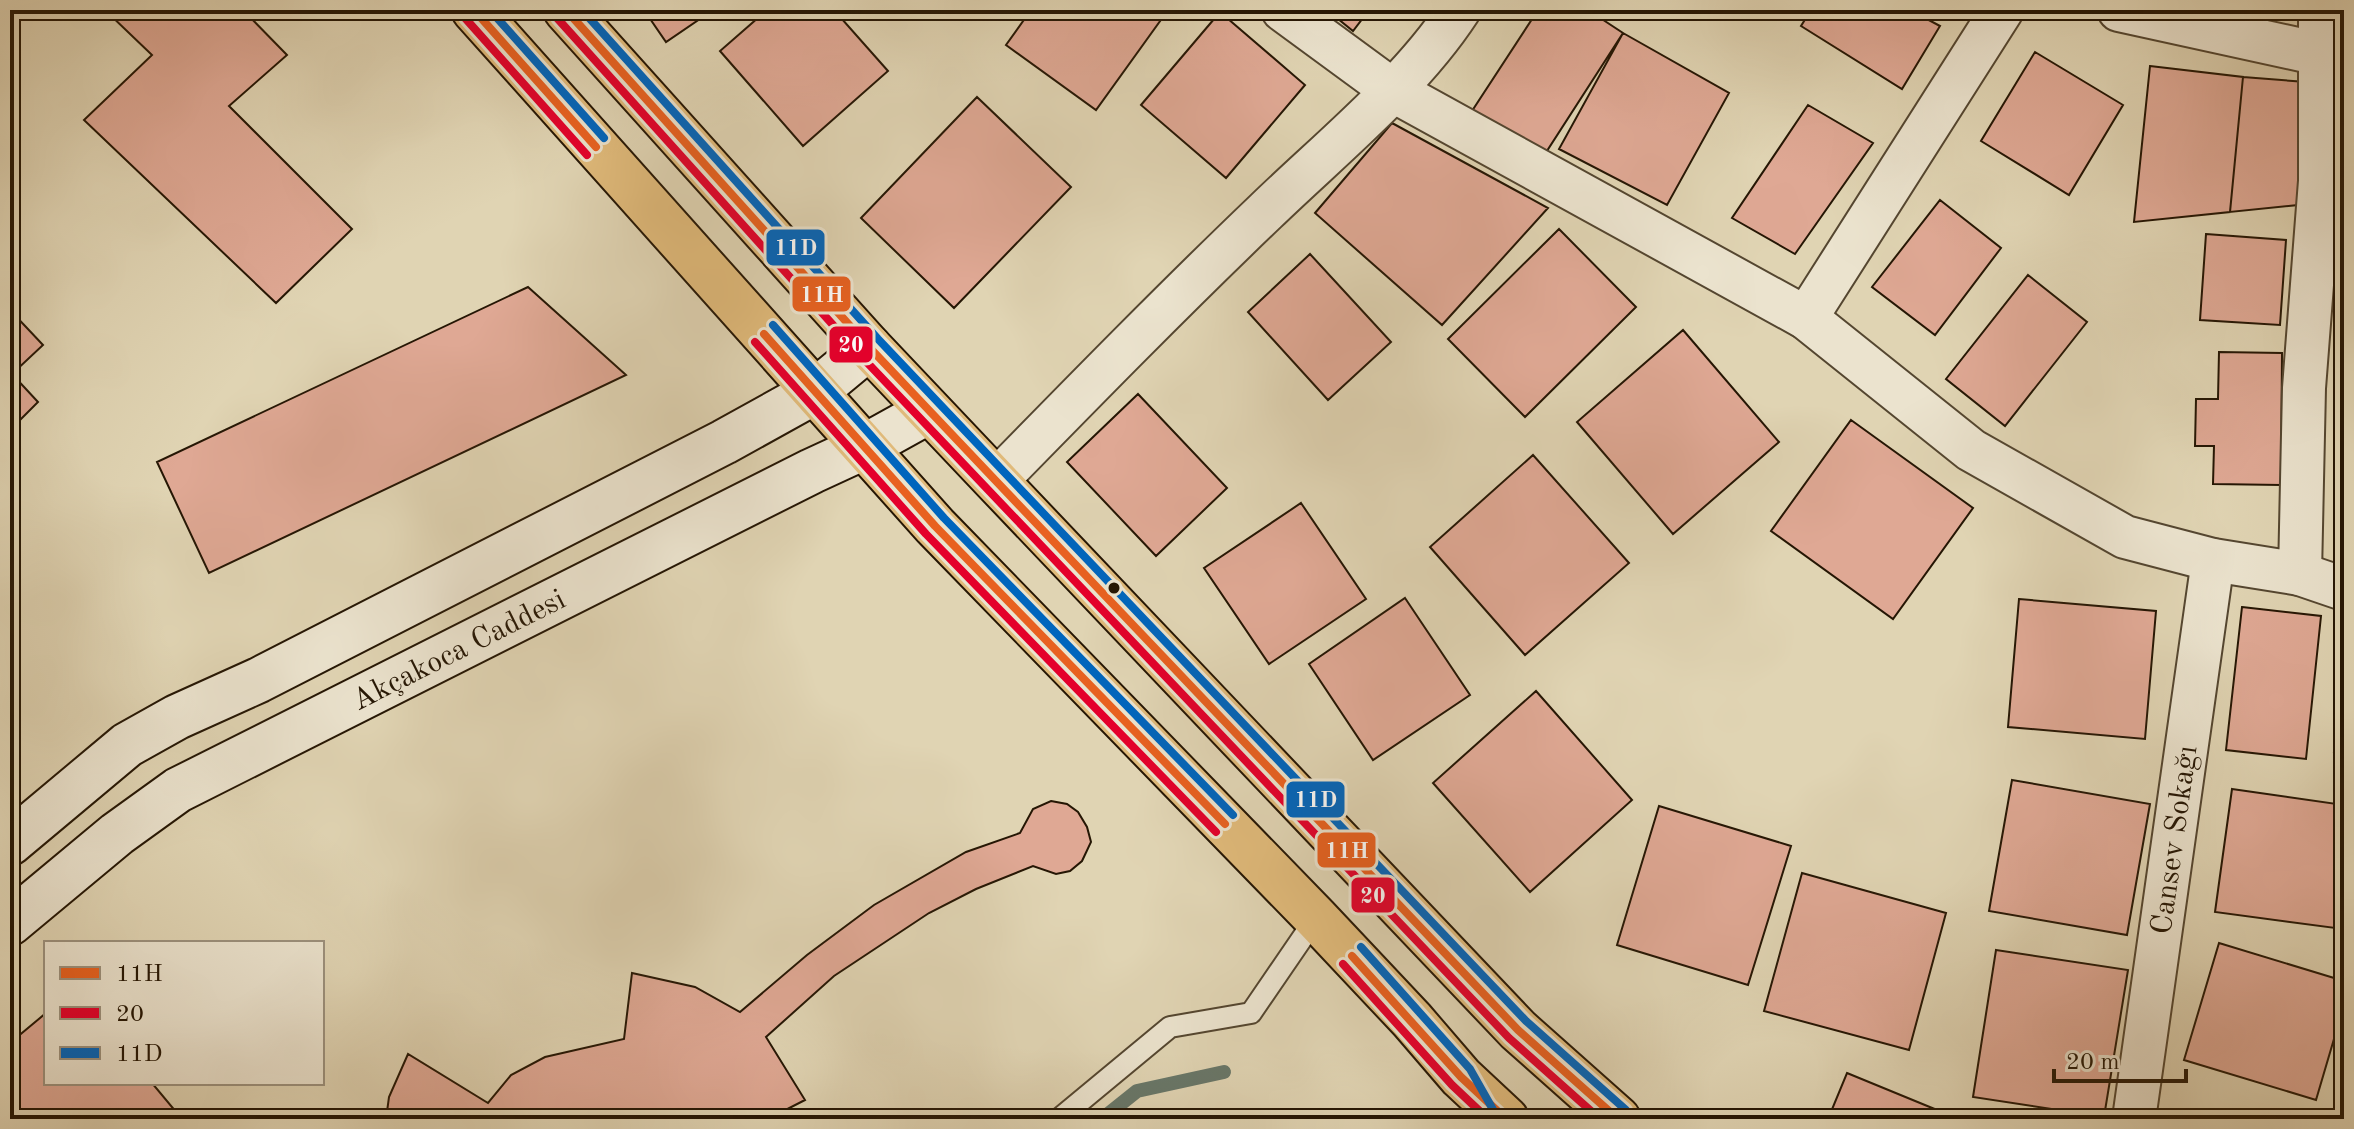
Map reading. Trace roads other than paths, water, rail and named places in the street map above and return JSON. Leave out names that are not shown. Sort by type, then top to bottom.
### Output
[{"type":"main road","points":[[474,10],[935,526],[1316,918],[1461,1077],[1506,1119]]},
{"type":"main road","points":[[566,10],[929,411],[1518,1030],[1618,1119]]},
{"type":"main road","points":[[1461,1077],[1485,1119]]},
{"type":"street","points":[[1283,10],[1392,90],[1806,318],[1971,450],[2125,537],[2213,560],[2300,574],[2344,589]]},
{"type":"street","points":[[996,481],[1158,315],[1392,90],[1459,10]]},
{"type":"street","points":[[1806,318],[2002,10]]},
{"type":"street","points":[[2119,10],[2320,54]]},
{"type":"street","points":[[2300,574],[2304,388],[2332,184],[2320,54],[2320,10]]},
{"type":"street","name":"Akçakoca Caddesi","points":[[10,843],[139,738],[259,680],[724,442],[816,391],[869,347]]},
{"type":"street","name":"Akçakoca Caddesi","points":[[10,923],[117,834],[178,790],[864,447],[929,411]]},
{"type":"street","name":"Cansev Sokağı","points":[[2134,1119],[2213,560]]},
{"type":"lane","points":[[1059,1119],[1170,1027],[1251,1013],[1316,918]]},
{"type":"waterway","points":[[1102,1119],[1137,1091],[1224,1072]]}]
